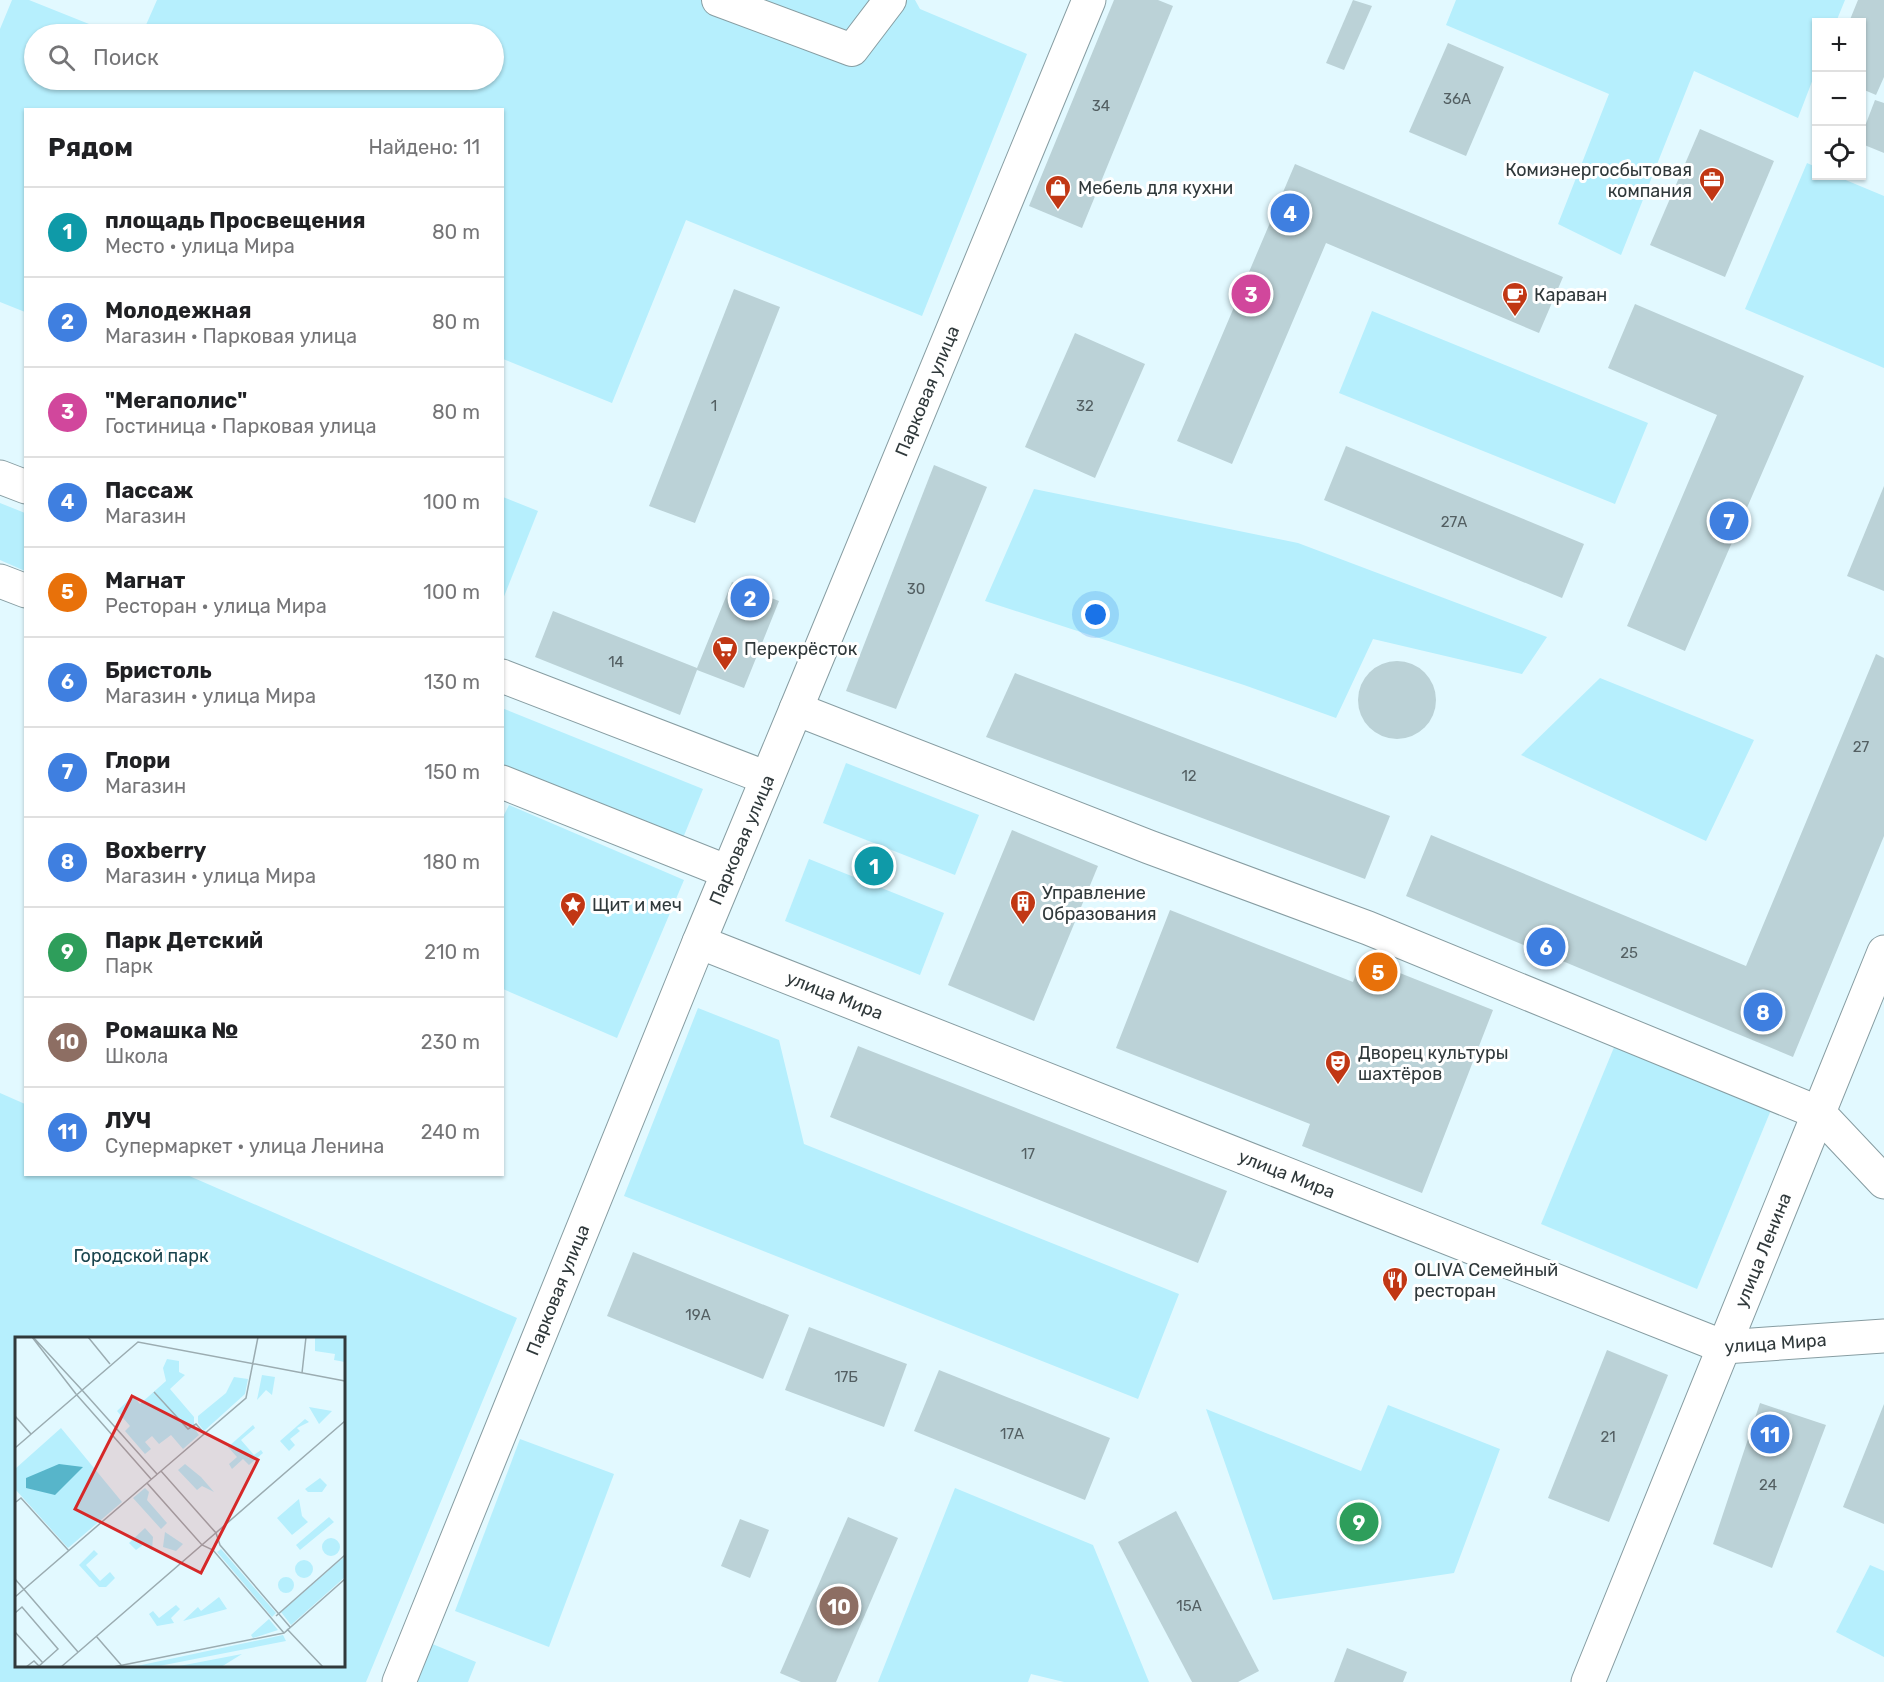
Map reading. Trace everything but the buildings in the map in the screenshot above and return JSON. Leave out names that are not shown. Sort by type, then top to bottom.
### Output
[{"type":"main road","name":"Парковая улица","points":[[399,1682],[1082,2]]},
{"type":"main road","points":[[0,477],[24,486]]},
{"type":"main road","points":[[0,581],[24,590]]},
{"type":"main road","points":[[504,677],[767,778]]},
{"type":"main road","points":[[796,709],[1149,847],[1368,928],[1819,1113],[1884,1182]]},
{"type":"main road","points":[[504,783],[728,872]]},
{"type":"main road","name":"улица Мира","points":[[699,942],[1724,1347],[1884,1336]]},
{"type":"main road","name":"улица Ленина","points":[[1588,1682],[1884,952]]},
{"type":"street","points":[[718,0],[852,50],[890,0]]},
{"type":"green space","points":[[12,0],[29,0],[89,24],[24,24],[24,90],[504,90],[504,24],[146,24],[157,0],[915,0],[920,9],[1027,54],[922,316],[686,220],[612,403],[504,359],[504,108],[24,108],[24,312],[0,302],[0,29]]},
{"type":"green space","points":[[1456,0],[1845,0],[1838,18],[1812,18],[1812,81],[1798,118],[1694,71],[1621,255],[1558,224],[1609,94],[1446,25]]},
{"type":"green space","points":[[1807,163],[1812,165],[1812,180],[1846,180],[1884,196],[1884,368],[1745,309]]},
{"type":"green space","points":[[1372,311],[1648,423],[1615,504],[1339,393]]},
{"type":"green space","points":[[1034,489],[1298,543],[1547,637],[1522,674],[1373,639],[1336,718],[1244,685],[985,601]]},
{"type":"green space","points":[[504,497],[538,511],[504,596]]},
{"type":"green space","points":[[0,503],[24,513],[24,571],[0,560]]},
{"type":"green space","points":[[1600,678],[1754,740],[1706,841],[1521,755]]},
{"type":"green space","points":[[504,709],[703,789],[683,838],[504,765]]},
{"type":"green space","points":[[846,763],[979,815],[955,875],[823,823]]},
{"type":"green space","points":[[509,805],[684,880],[617,1038],[504,989],[504,815]]},
{"type":"green space","points":[[809,859],[944,913],[920,975],[785,921]]},
{"type":"green space","points":[[698,1008],[779,1040],[804,1144],[1179,1294],[1138,1399],[624,1196]]},
{"type":"green space","points":[[1615,1045],[1771,1110],[1697,1289],[1541,1224]]},
{"type":"green space","name":"Городской парк","points":[[0,1093],[24,1104],[24,1176],[189,1176],[517,1318],[366,1682],[0,1682]]},
{"type":"green space","points":[[1388,1405],[1500,1449],[1454,1573],[1273,1600],[1206,1409],[1361,1471]]},
{"type":"green space","points":[[520,1439],[614,1474],[549,1647],[455,1611]]},
{"type":"green space","points":[[955,1488],[1093,1545],[1149,1682],[1064,1682],[1031,1674],[1028,1682],[878,1682]]},
{"type":"green space","points":[[1870,1565],[1884,1571],[1884,1657],[1836,1632]]},
{"type":"green space","points":[[430,1643],[476,1662],[468,1682],[414,1682]]},
{"type":"place","name":"Комиэнергосбытовая компания","points":[[1712,203]]},
{"type":"place","name":"Мебель для кухни","points":[[1058,211]]},
{"type":"place","name":"Пассаж","points":[[1290,213]]},
{"type":"place","name":"\"Мегаполис\"","points":[[1251,294]]},
{"type":"place","name":"Караван","points":[[1515,318]]},
{"type":"place","name":"Глори","points":[[1729,521]]},
{"type":"place","name":"Молодежная","points":[[750,598]]},
{"type":"place","name":"Перекрёсток","points":[[725,672]]},
{"type":"place","name":"площадь Просвещения","points":[[874,866]]},
{"type":"place","name":"Управление Образования","points":[[1023,926]]},
{"type":"place","name":"Щит и меч","points":[[573,928]]},
{"type":"place","name":"Бристоль","points":[[1546,947]]},
{"type":"place","name":"Магнат","points":[[1378,972]]},
{"type":"place","name":"Boxberry","points":[[1763,1012]]},
{"type":"place","name":"Дворец культуры шахтёров","points":[[1338,1086]]},
{"type":"place","name":"OLIVA Семейный ресторан","points":[[1395,1303]]},
{"type":"place","name":"ЛУЧ","points":[[1770,1434]]},
{"type":"place","name":"Парк Детский","points":[[1359,1522]]},
{"type":"place","name":"Ромашка №","points":[[839,1606]]}]
